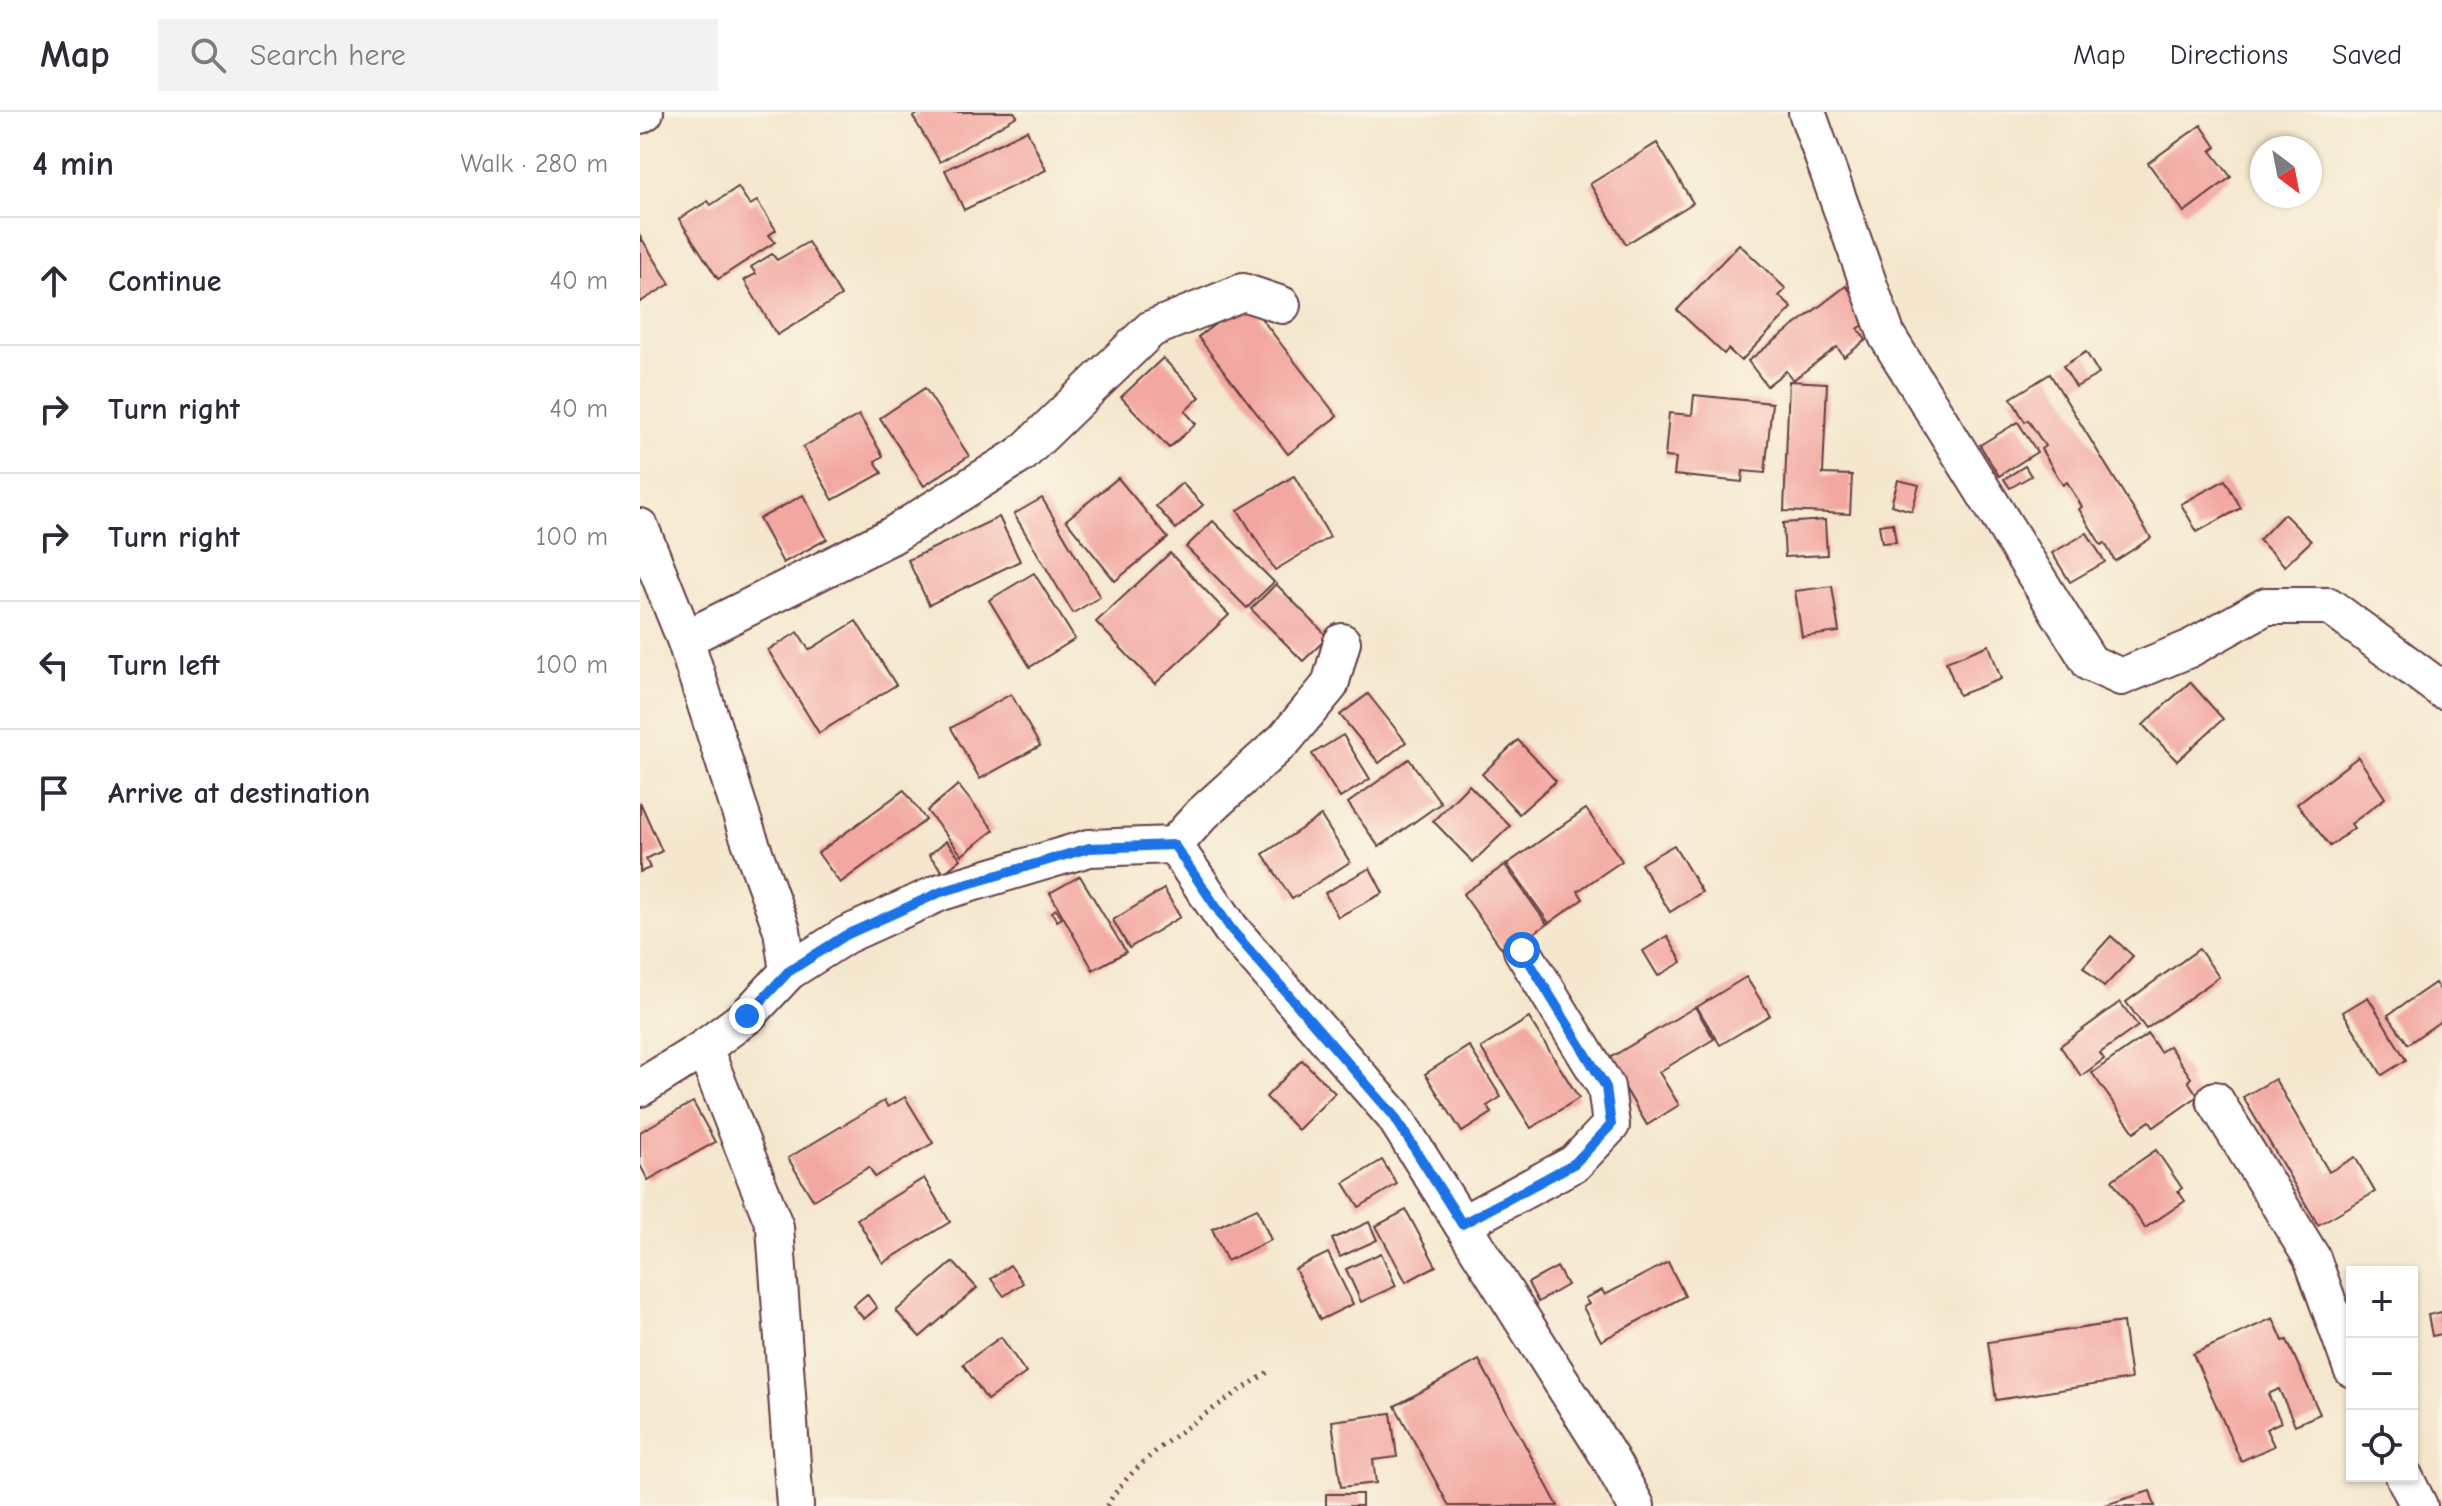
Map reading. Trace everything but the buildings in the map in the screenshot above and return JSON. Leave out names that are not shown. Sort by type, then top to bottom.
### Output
[{"type":"street","points":[[1807,112],[1887,336],[2090,663],[2121,677],[2189,649],[2266,606],[2329,606],[2442,690]]},
{"type":"street","points":[[685,639],[891,536],[1022,454],[1151,329],[1243,292],[1282,305]]},
{"type":"street","points":[[640,527],[647,568],[685,639],[746,830],[782,930],[788,972]]},
{"type":"street","points":[[640,1088],[704,1048],[747,1016],[788,972],[846,935],[941,892],[1089,848],[1174,845],[1202,814],[1294,728],[1330,685],[1342,642]]},
{"type":"street","points":[[1174,845],[1231,929],[1394,1116],[1609,1457],[1636,1506]]},
{"type":"street","points":[[1462,1224],[1575,1163],[1611,1125],[1606,1087],[1522,950]]},
{"type":"street","points":[[704,1048],[775,1227],[795,1506]]},
{"type":"street","points":[[2215,1100],[2312,1258],[2346,1352]]},
{"type":"street","points":[[2407,1482],[2419,1506]]},
{"type":"path","points":[[1107,1506],[1111,1497],[1150,1456],[1271,1370]]},
{"type":"route","points":[[747,1016],[788,972],[846,935],[941,892],[1089,848],[1174,845],[1231,929],[1394,1116],[1462,1224],[1575,1163],[1611,1125],[1606,1087],[1522,950]]}]
